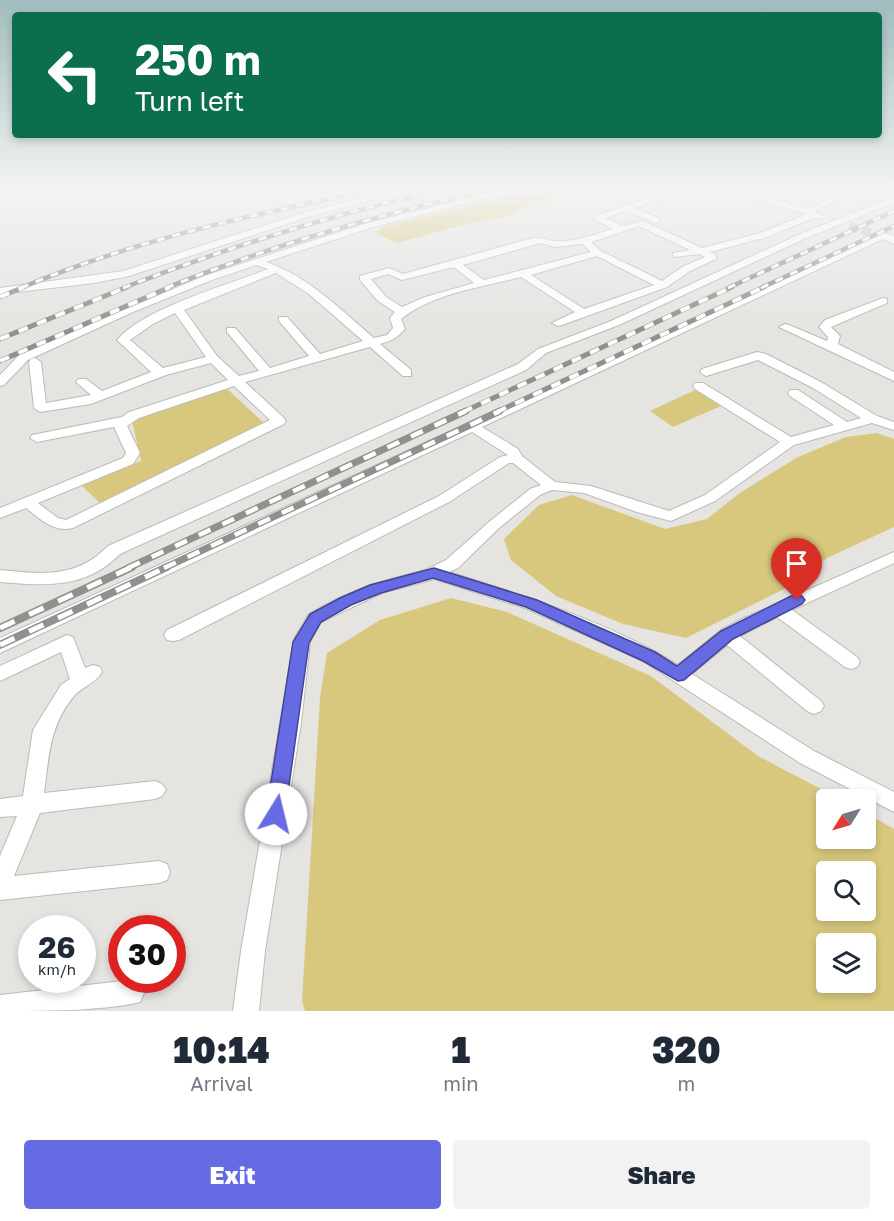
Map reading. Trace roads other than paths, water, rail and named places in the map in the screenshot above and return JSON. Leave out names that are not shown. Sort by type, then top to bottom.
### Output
[{"type":"street","points":[[0,291],[117,276],[240,236]]},
{"type":"street","points":[[0,381],[24,357],[129,310],[208,278],[336,236]]},
{"type":"street","points":[[401,310],[382,299],[364,278],[389,271],[402,277],[460,267],[551,244],[584,241],[599,236]]},
{"type":"street","points":[[558,323],[663,285],[686,269],[713,257],[670,236]]},
{"type":"street","points":[[676,255],[704,251],[759,236]]},
{"type":"street","points":[[0,575],[31,579],[69,576],[97,566],[114,550],[522,367],[542,351],[656,305],[802,236]]},
{"type":"street","points":[[0,646],[471,426],[888,238]]},
{"type":"street","points":[[584,241],[598,253],[663,285]]},
{"type":"street","points":[[37,438],[123,421],[145,410],[236,381],[371,344],[396,333],[399,329],[395,318],[401,310],[449,292],[524,275],[598,253]]},
{"type":"street","points":[[256,262],[277,269],[313,292],[407,373]]},
{"type":"street","points":[[460,267],[482,284]]},
{"type":"street","points":[[162,372],[153,368],[123,340],[129,331],[277,269]]},
{"type":"street","points":[[524,275],[583,313]]},
{"type":"street","points":[[838,351],[832,345],[834,336],[825,327],[826,324],[883,301]]},
{"type":"street","points":[[28,502],[53,522],[68,525],[279,422],[213,359],[178,309]]},
{"type":"street","points":[[283,319],[318,358]]},
{"type":"street","points":[[786,327],[894,377]]},
{"type":"street","points":[[231,330],[268,373]]},
{"type":"street","points":[[706,372],[757,356],[762,357],[817,385],[872,419],[892,424]]},
{"type":"street","points":[[35,362],[40,408],[86,401],[162,372],[213,359]]},
{"type":"street","points":[[82,382],[101,396]]},
{"type":"street","points":[[699,386],[789,442]]},
{"type":"street","points":[[794,393],[844,426]]},
{"type":"street","points":[[246,1011],[253,951],[291,723],[301,642],[315,618],[376,589],[434,573],[452,564],[494,525],[535,492],[551,486],[586,489],[642,509],[671,516],[710,498],[789,442],[872,419]]},
{"type":"street","points":[[0,513],[128,461],[133,453],[121,431],[120,425],[123,421]]},
{"type":"street","points":[[471,426],[513,452],[516,458],[551,486]]},
{"type":"street","points":[[173,635],[444,499],[505,460],[516,458]]},
{"type":"street","points":[[678,675],[727,635],[778,609],[894,557]]},
{"type":"street","points":[[434,573],[531,604],[649,656],[807,757],[894,803]]},
{"type":"street","points":[[778,609],[851,662]]},
{"type":"street","points":[[42,626],[52,649]]},
{"type":"street","points":[[727,635],[814,706]]},
{"type":"street","points":[[0,674],[66,642],[86,677],[68,690],[43,729],[32,805],[0,883]]},
{"type":"street","points":[[0,808],[155,790]]},
{"type":"street","points":[[0,889],[159,872]]},
{"type":"street","points":[[0,1008],[131,993]]},
{"type":"railway","points":[[21,288],[107,256],[172,236]]},
{"type":"railway","points":[[123,288],[270,236]]},
{"type":"railway","points":[[166,288],[313,236]]},
{"type":"railway","points":[[728,288],[840,236]]},
{"type":"railway","points":[[761,288],[872,236]]},
{"type":"railway","points":[[0,297],[24,287]]},
{"type":"railway","points":[[0,339],[127,287]]},
{"type":"railway","points":[[0,361],[170,287]]},
{"type":"railway","points":[[463,412],[732,287]]},
{"type":"railway","points":[[497,412],[764,287]]},
{"type":"railway","points":[[128,568],[466,411]]},
{"type":"railway","points":[[164,568],[500,411]]},
{"type":"railway","points":[[0,628],[132,567]]},
{"type":"railway","points":[[0,645],[167,567]]}]
